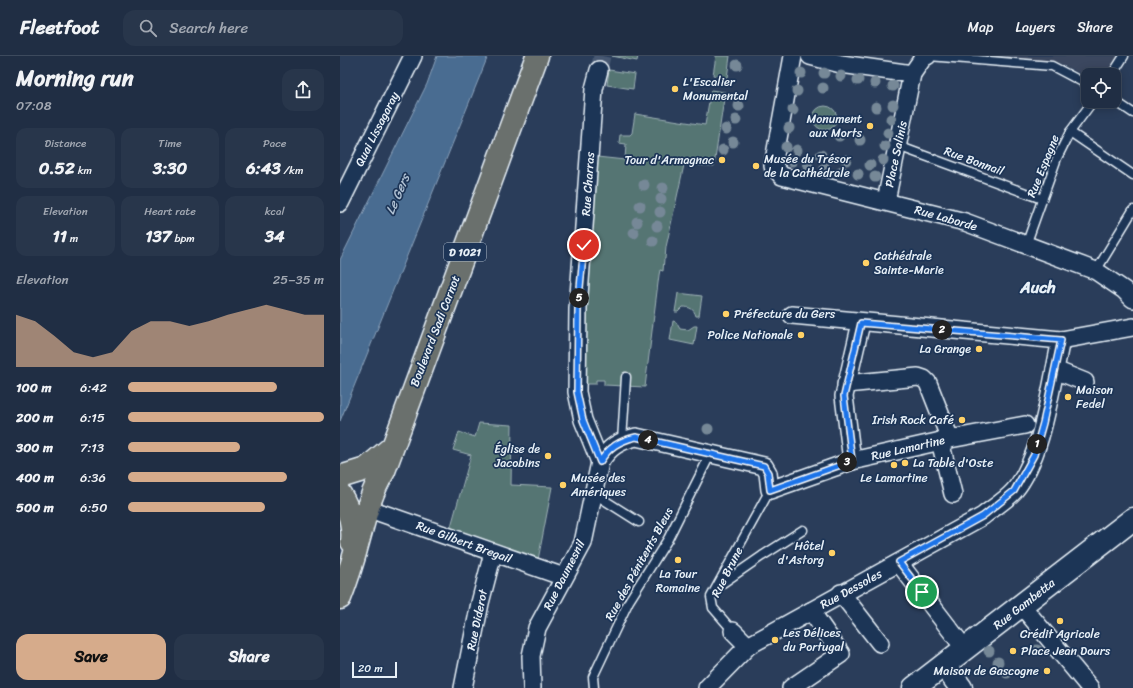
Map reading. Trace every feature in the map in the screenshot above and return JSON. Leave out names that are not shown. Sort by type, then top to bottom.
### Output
[{"type":"main road","name":"Boulevard Sadi Carnot","points":[[352,501],[375,485],[384,471],[537,56]]},
{"type":"main road","name":"Boulevard Sadi Carnot","points":[[340,477],[361,471],[373,464],[392,448]]},
{"type":"main road","points":[[340,598],[350,572],[353,532],[352,501]]},
{"type":"main road","name":"Rue Gambetta","points":[[914,688],[1022,606],[1133,518]]},
{"type":"main road","points":[[944,665],[961,688]]},
{"type":"street","name":"Quai Lissagaray","points":[[340,203],[413,56]]},
{"type":"street","name":"Place Salinis","points":[[793,56],[773,166],[782,176],[788,179],[886,201],[912,74]]},
{"type":"street","points":[[810,56],[861,62],[912,74],[923,58],[928,56]]},
{"type":"street","name":"Rue Charras","points":[[599,70],[594,89],[578,309],[577,384],[578,404],[600,462]]},
{"type":"street","name":"Rue Laborde","points":[[886,201],[965,222],[1096,271],[1133,298]]},
{"type":"street","points":[[792,315],[861,323],[1061,340],[1133,327]]},
{"type":"street","points":[[852,461],[844,396],[861,323]]},
{"type":"street","name":"Rue Dessoles","points":[[707,688],[748,646],[841,593],[983,516],[1014,491],[1034,455],[1061,340]]},
{"type":"street","points":[[1055,370],[1085,382]]},
{"type":"street","points":[[846,384],[918,377],[924,379],[928,383],[945,440],[953,494]]},
{"type":"street","name":"Rue Lamartine","points":[[770,490],[852,461],[945,440],[1025,425]]},
{"type":"street","points":[[600,462],[605,453],[629,439],[711,453],[764,466],[768,473],[770,490]]},
{"type":"street","name":"Rue Daumesnil","points":[[532,688],[531,656],[537,628],[583,543],[600,462]]},
{"type":"street","name":"Rue Gilbert Bregail","points":[[352,501],[381,513],[564,577]]},
{"type":"street","name":"Rue Diderot","points":[[464,688],[480,603],[493,553]]},
{"type":"street","points":[[899,562],[965,649]]},
{"type":"street","points":[[841,593],[880,643]]},
{"type":"street","points":[[1022,606],[1090,688]]},
{"type":"street","points":[[791,688],[840,654],[811,611]]},
{"type":"street","name":"Rue Brune","points":[[734,631],[748,646]]},
{"type":"lane","points":[[928,56],[1052,66],[1081,81]]},
{"type":"lane","points":[[1116,68],[1124,56]]},
{"type":"lane","points":[[1121,105],[1133,113]]},
{"type":"lane","name":"Rue Espagne","points":[[1026,245],[1057,158],[1070,132],[1088,108]]},
{"type":"lane","points":[[1070,132],[1133,175]]},
{"type":"lane","name":"Rue Bonnail","points":[[898,146],[1042,199]]},
{"type":"lane","points":[[1096,271],[1133,210]]},
{"type":"lane","points":[[626,377],[629,439]]},
{"type":"lane","name":"Rue des Pénitents Bleus","points":[[594,688],[594,676],[629,601],[668,539],[711,453]]},
{"type":"lane","name":"Rue Brune","points":[[734,631],[713,608],[711,597],[718,587],[770,490]]},
{"type":"lane","points":[[593,493],[639,522]]},
{"type":"lane","points":[[718,587],[802,530]]},
{"type":"shaded area","points":[[984,56],[1119,56],[1111,68],[1081,68],[1081,74],[1054,61]]},
{"type":"green space","points":[[612,56],[638,56],[637,61]]},
{"type":"green space","points":[[716,56],[730,56],[727,78],[713,75]]},
{"type":"green space","points":[[609,70],[635,74],[633,89],[607,85]]},
{"type":"green space","points":[[711,90],[725,92],[714,166],[684,165],[666,247],[663,271],[660,270],[659,275],[645,387],[604,385],[604,380],[596,380],[596,384],[584,384],[583,309],[597,157],[625,160],[626,144],[619,143],[620,135],[630,135],[632,133],[635,114],[705,125]]},
{"type":"green space","points":[[825,106],[830,107],[836,113],[836,123],[830,129],[825,130],[820,129],[814,123],[813,118],[814,113],[820,107]]},
{"type":"green space","points":[[678,293],[702,296],[699,316],[696,316],[693,310],[688,307],[683,307],[678,312],[675,312]]},
{"type":"green space","points":[[673,321],[676,322],[680,329],[688,330],[694,326],[697,326],[694,345],[670,340]]},
{"type":"green space","points":[[479,423],[512,425],[511,485],[552,487],[538,560],[450,530],[471,455],[453,450],[459,432],[475,437]]},
{"type":"water","name":"Le Gers","points":[[437,56],[488,56],[340,421],[340,260],[427,84]]},
{"type":"tunnel","points":[[599,70],[602,56]]},
{"type":"place","name":"L'Escalier Monumental","points":[[675,89]]},
{"type":"place","name":"Monument aux Morts","points":[[870,126]]},
{"type":"place","name":"Tour d'Armagnac","points":[[722,160]]},
{"type":"place","name":"Musée du Trésor de la Cathédrale","points":[[756,166]]},
{"type":"place","name":"Cathédrale Sainte-Marie","points":[[866,263]]},
{"type":"place","name":"Préfecture du Gers","points":[[726,314]]},
{"type":"place","name":"Police Nationale","points":[[801,335]]},
{"type":"place","name":"La Grange","points":[[979,349]]},
{"type":"place","name":"Maison Fedel","points":[[1068,397]]},
{"type":"place","name":"Irish Rock Café","points":[[962,420]]},
{"type":"place","name":"Église de Jacobins","points":[[548,456]]},
{"type":"place","name":"La Table d'Oste","points":[[905,463]]},
{"type":"place","name":"Le Lamartine","points":[[894,465]]},
{"type":"place","name":"Musée des Amériques","points":[[563,485]]},
{"type":"place","name":"Hôtel d'Astorg","points":[[832,553]]},
{"type":"place","name":"La Tour Romaine","points":[[678,560]]},
{"type":"place","name":"Crédit Agricole","points":[[1060,621]]},
{"type":"place","name":"Les Délices du Portugal","points":[[775,640]]},
{"type":"place","name":"Place Jean Dours","points":[[1013,651]]},
{"type":"place","name":"Maison de Gascogne","points":[[1047,671]]},
{"type":"district","name":"Auch","points":[[1038,287]]},
{"type":"route","points":[[584,245],[578,309],[577,392],[578,404],[583,420],[600,462],[605,453],[613,446],[622,441],[636,437],[764,466],[768,473],[770,490],[852,461],[844,396],[861,323],[1042,340],[1061,340],[1043,423],[1034,455],[1014,491],[983,516],[899,562],[922,592]]}]
